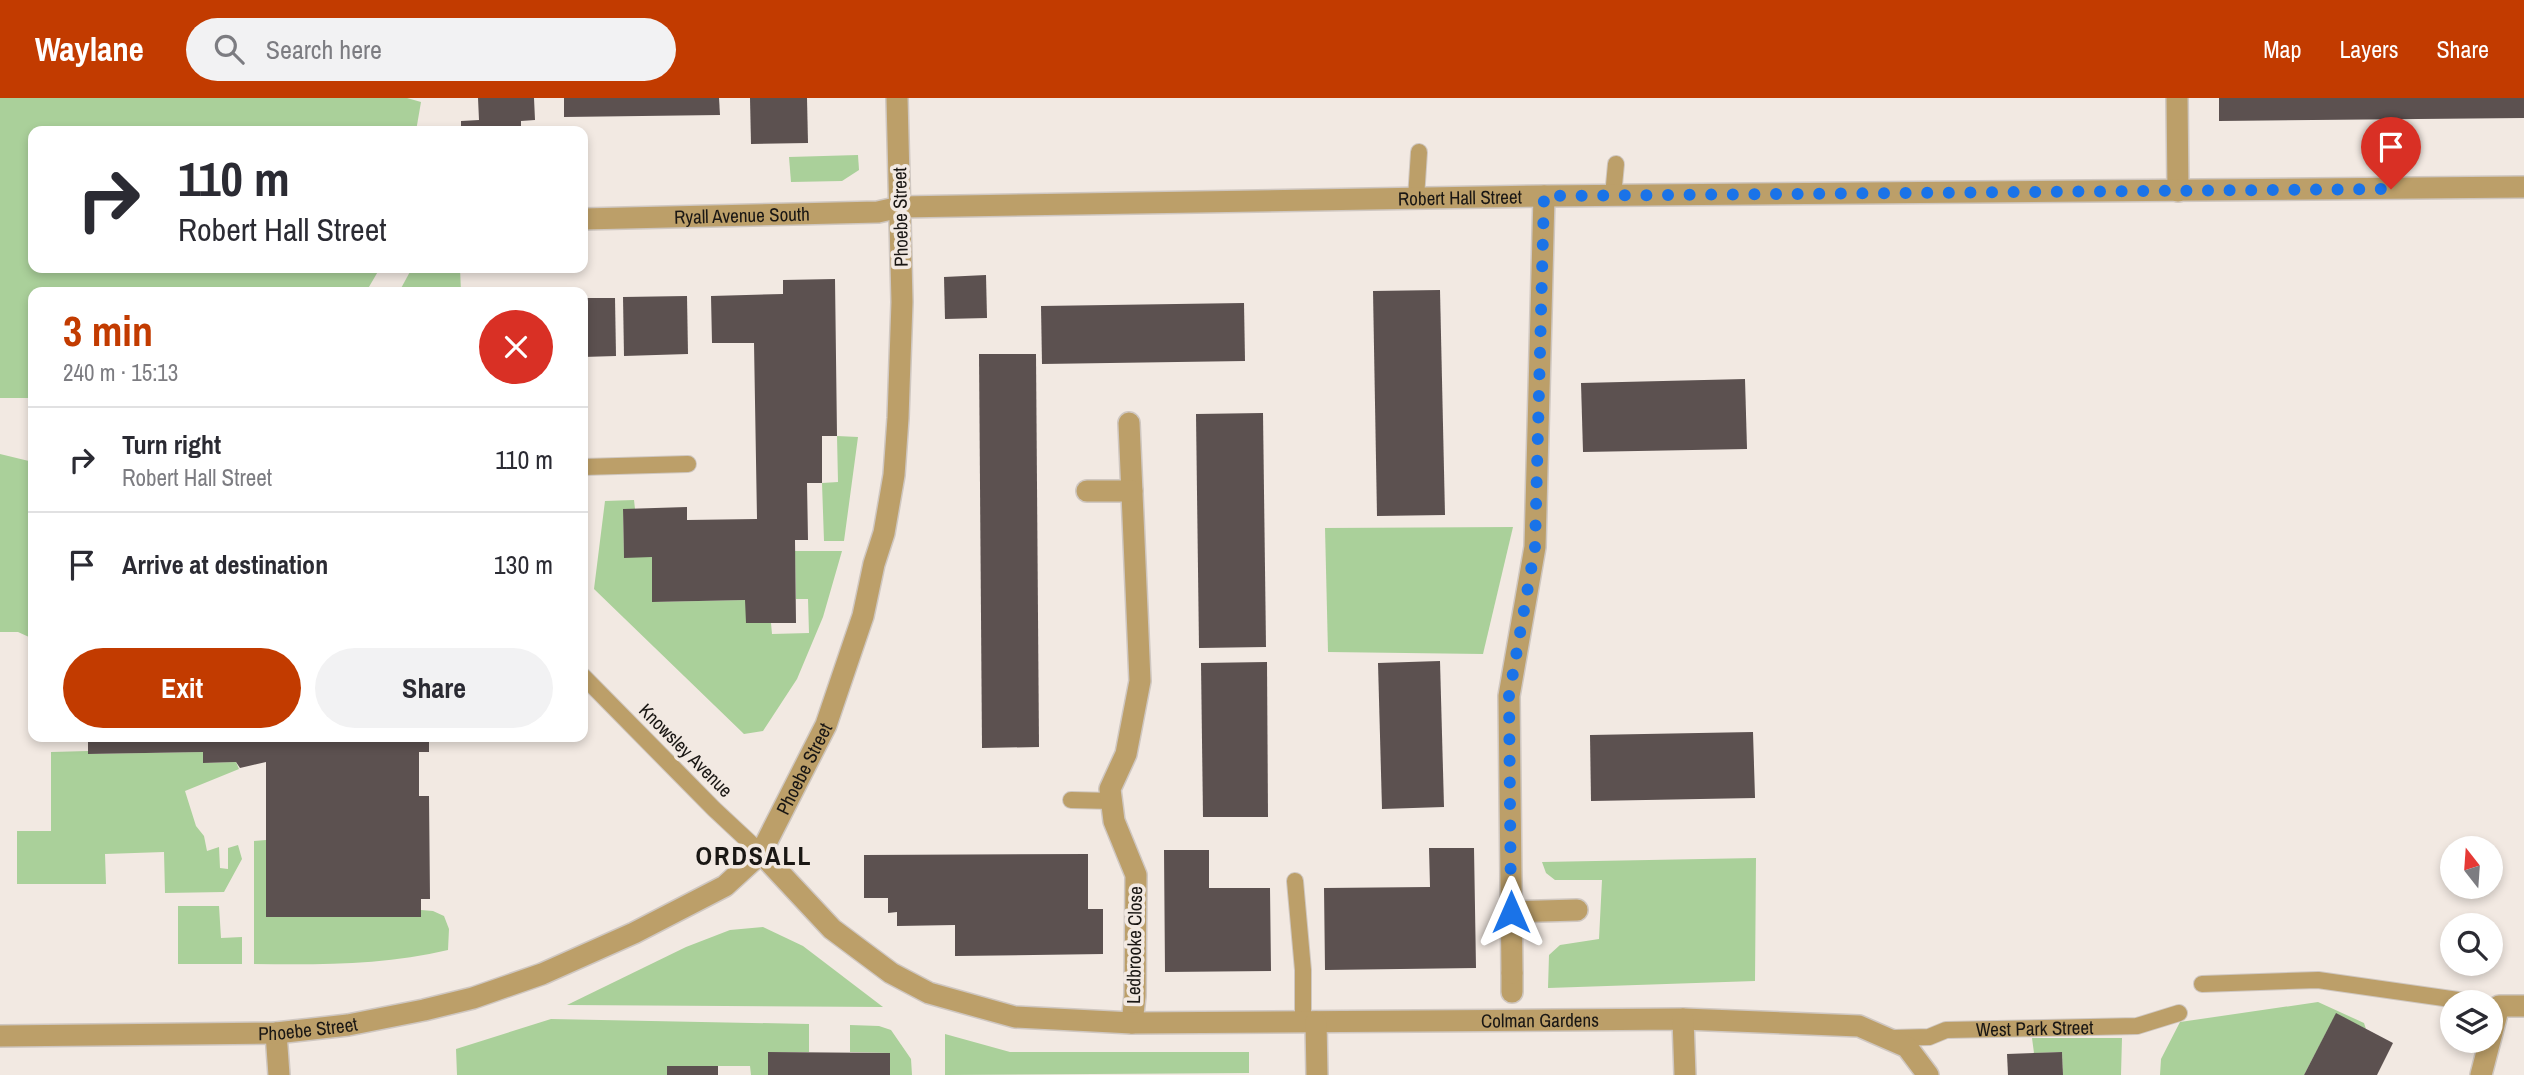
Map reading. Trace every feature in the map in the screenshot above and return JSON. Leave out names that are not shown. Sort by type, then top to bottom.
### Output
[{"type":"street","name":"Phoebe Street","points":[[0,1035],[276,1033],[348,1025],[424,1010],[473,998],[542,974],[634,933],[725,886],[761,853],[826,725],[863,616],[884,533],[894,475],[902,302],[897,98]]},
{"type":"street","points":[[2177,98],[2178,191]]},
{"type":"street","name":"Robert Hall Street","points":[[900,207],[1544,196],[2524,187]]},
{"type":"street","points":[[1512,983],[1509,696],[1535,547],[1544,196]]},
{"type":"street","name":"Ryall Avenue South","points":[[588,219],[864,212],[900,207]]},
{"type":"street","name":"Ledbrooke Close","points":[[761,853],[832,929],[891,973],[929,993],[1016,1017],[1132,1023],[1135,996],[1136,875],[1114,821],[1110,789],[1126,754],[1140,681],[1129,423]]},
{"type":"street","points":[[1087,491],[1132,491]]},
{"type":"street","points":[[1511,912],[1577,910]]},
{"type":"street","points":[[2503,1005],[2524,1006]]},
{"type":"street","points":[[1683,1019],[1685,1075]]},
{"type":"street","name":"Colman Gardens","points":[[1132,1023],[1683,1019],[1858,1026],[1907,1047],[1928,1075]]},
{"type":"street","points":[[1310,1021],[1317,1075]]},
{"type":"street","points":[[276,1033],[279,1075]]},
{"type":"street","points":[[2481,1075],[2484,1053]]},
{"type":"lane","points":[[1416,198],[1419,152]]},
{"type":"lane","points":[[1613,196],[1616,164]]},
{"type":"lane","points":[[588,467],[688,464]]},
{"type":"lane","name":"Knowsley Avenue","points":[[588,681],[761,853]]},
{"type":"lane","points":[[1072,800],[1112,801]]},
{"type":"lane","points":[[1295,881],[1310,1021]]},
{"type":"lane","points":[[2202,984],[2318,980],[2440,998]]},
{"type":"lane","name":"West Park Street","points":[[1890,1038],[1929,1037],[1946,1030],[2137,1027],[2179,1013]]},
{"type":"green space","points":[[0,98],[407,98],[421,102],[417,126],[28,126],[28,273],[377,273],[369,287],[28,287],[28,398],[0,398]]},
{"type":"green space","points":[[858,155],[859,170],[842,181],[791,182],[789,157]]},
{"type":"green space","points":[[409,273],[460,273],[461,287],[402,287]]},
{"type":"green space","points":[[837,436],[858,437],[844,541],[824,541],[822,483],[838,482]]},
{"type":"green space","points":[[0,454],[28,461],[28,637],[18,632],[0,632]]},
{"type":"green space","points":[[634,500],[635,509],[623,509],[624,557],[652,557],[653,602],[745,600],[771,623],[772,634],[809,633],[808,599],[796,599],[795,551],[842,551],[823,617],[797,679],[763,731],[744,734],[594,589],[605,501]]},
{"type":"green space","points":[[1513,527],[1483,654],[1328,652],[1325,528]]},
{"type":"green space","points":[[88,751],[88,754],[203,752],[203,763],[236,762],[239,769],[185,791],[196,826],[204,836],[207,851],[219,847],[220,868],[228,869],[228,848],[238,845],[242,859],[224,892],[165,893],[164,852],[105,854],[106,884],[17,884],[17,831],[51,831],[51,752]]},
{"type":"green space","points":[[266,840],[267,917],[421,917],[421,910],[433,911],[444,916],[449,929],[448,950],[376,961],[254,964],[254,841]]},
{"type":"green space","points":[[1756,858],[1755,981],[1548,988],[1549,955],[1560,945],[1599,939],[1602,880],[1555,880],[1546,873],[1542,862]]},
{"type":"green space","points":[[178,906],[219,906],[221,938],[242,937],[242,964],[178,964]]},
{"type":"green space","points":[[763,927],[803,946],[883,1007],[567,1005],[686,947],[730,930]]},
{"type":"green space","points":[[2318,1002],[2364,1023],[2366,1029],[2336,1014],[2304,1075],[2160,1075],[2161,1059],[2180,1022]]},
{"type":"green space","points":[[551,1019],[809,1024],[809,1052],[769,1052],[768,1075],[751,1075],[750,1066],[668,1066],[667,1075],[457,1075],[456,1049]]},
{"type":"green space","points":[[850,1025],[879,1026],[891,1030],[911,1059],[912,1075],[890,1075],[890,1053],[850,1052]]},
{"type":"green space","points":[[945,1034],[1010,1052],[1249,1052],[1249,1073],[945,1075]]},
{"type":"green space","points":[[2032,1038],[2122,1038],[2121,1075],[2063,1075],[2062,1052],[2034,1053]]},
{"type":"building","points":[[478,98],[534,98],[535,120],[521,121],[521,126],[461,126],[461,121],[479,120]]},
{"type":"building","points":[[564,98],[719,98],[720,115],[564,117]]},
{"type":"building","points":[[750,98],[807,98],[808,143],[751,144]]},
{"type":"building","points":[[2219,98],[2524,98],[2524,118],[2219,121]]},
{"type":"building","points":[[986,275],[987,318],[945,319],[944,277]]},
{"type":"building","points":[[835,279],[837,436],[822,436],[822,483],[807,483],[808,540],[795,540],[796,623],[746,623],[745,600],[652,602],[652,557],[624,558],[623,509],[687,507],[687,520],[757,519],[754,343],[712,343],[711,296],[783,294],[783,280]]},
{"type":"building","points":[[1440,290],[1445,515],[1377,516],[1373,291]]},
{"type":"building","points":[[687,296],[688,354],[624,356],[623,297]]},
{"type":"building","points":[[588,298],[615,298],[616,356],[588,357]]},
{"type":"building","points":[[1244,303],[1245,361],[1042,364],[1041,306]]},
{"type":"building","points":[[979,354],[1036,354],[1039,747],[982,748]]},
{"type":"building","points":[[1745,379],[1747,449],[1583,452],[1581,383]]},
{"type":"building","points":[[1263,413],[1266,647],[1199,648],[1196,414]]},
{"type":"building","points":[[1440,661],[1444,807],[1382,809],[1378,663]]},
{"type":"building","points":[[1267,662],[1268,817],[1203,817],[1201,663]]},
{"type":"building","points":[[1753,732],[1755,798],[1591,801],[1590,735]]},
{"type":"building","points":[[88,742],[429,742],[429,752],[419,752],[419,796],[429,796],[430,899],[421,899],[421,917],[266,917],[266,762],[240,768],[236,762],[203,763],[203,752],[88,754]]},
{"type":"building","points":[[1429,848],[1474,848],[1476,968],[1325,970],[1324,888],[1430,887]]},
{"type":"building","points":[[1164,850],[1209,850],[1209,888],[1270,888],[1271,971],[1165,972]]},
{"type":"building","points":[[1088,854],[1088,909],[1103,909],[1103,954],[955,956],[955,925],[897,926],[897,912],[888,913],[888,898],[864,898],[864,855]]},
{"type":"building","points":[[2336,1013],[2393,1043],[2377,1075],[2304,1075]]},
{"type":"building","points":[[768,1052],[890,1053],[890,1075],[768,1075]]},
{"type":"building","points":[[2062,1052],[2063,1075],[2008,1075],[2007,1054]]},
{"type":"building","points":[[667,1066],[718,1066],[718,1075],[667,1075]]},
{"type":"district","name":"ORDSALL","points":[[754,856]]},
{"type":"route","points":[[1511,912],[1509,696],[1535,547],[1544,196],[2391,189]]}]
